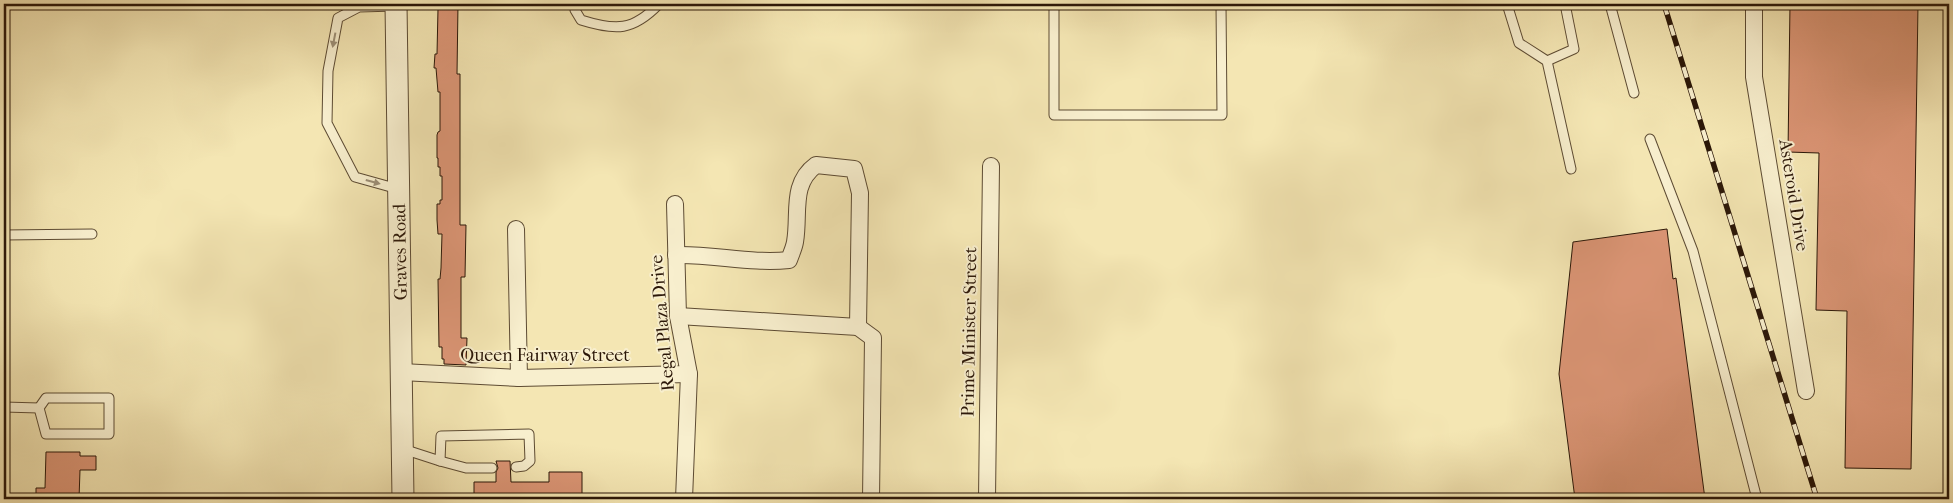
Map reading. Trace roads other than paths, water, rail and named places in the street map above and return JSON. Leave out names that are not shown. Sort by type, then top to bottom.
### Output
[{"type":"street","name":"Asteroid Drive","points":[[1754,4],[1754,78],[1806,391]]},
{"type":"street","name":"Graves Road","points":[[396,5],[403,499]]},
{"type":"street","points":[[676,254],[699,254],[774,262],[789,260],[795,242],[798,188],[808,171],[816,165],[854,169],[860,193],[858,327]]},
{"type":"street","name":"Prime Minister Street","points":[[987,499],[991,166]]},
{"type":"street","name":"Regal Plaza Drive","points":[[674,204],[678,316],[689,374],[684,499]]},
{"type":"street","points":[[516,229],[518,378]]},
{"type":"street","points":[[678,316],[858,327],[873,338],[871,499]]},
{"type":"street","name":"Queen Fairway Street","points":[[402,372],[518,378],[689,374]]},
{"type":"lane","points":[[575,4],[575,10],[581,20],[606,26],[627,27],[647,17],[659,4]]},
{"type":"lane","points":[[1054,4],[1054,115],[1222,115],[1221,4]]},
{"type":"lane","points":[[1507,4],[1519,44],[1547,61],[1571,169]]},
{"type":"lane","points":[[1547,61],[1574,49],[1565,4]]},
{"type":"lane","points":[[1610,4],[1634,93]]},
{"type":"lane","points":[[396,5],[359,7],[338,18],[328,71],[328,123],[355,177],[399,189]]},
{"type":"lane","points":[[1650,139],[1693,251],[1757,499]]},
{"type":"lane","points":[[4,235],[92,234]]},
{"type":"lane","points":[[46,398],[109,398],[109,434],[46,434],[39,408],[46,398]]},
{"type":"lane","points":[[4,407],[39,408]]},
{"type":"lane","points":[[440,460],[441,436],[529,434],[530,461],[524,466],[516,467]]},
{"type":"lane","points":[[403,449],[466,468],[492,468]]},
{"type":"railway","points":[[1664,4],[1817,499]]}]
